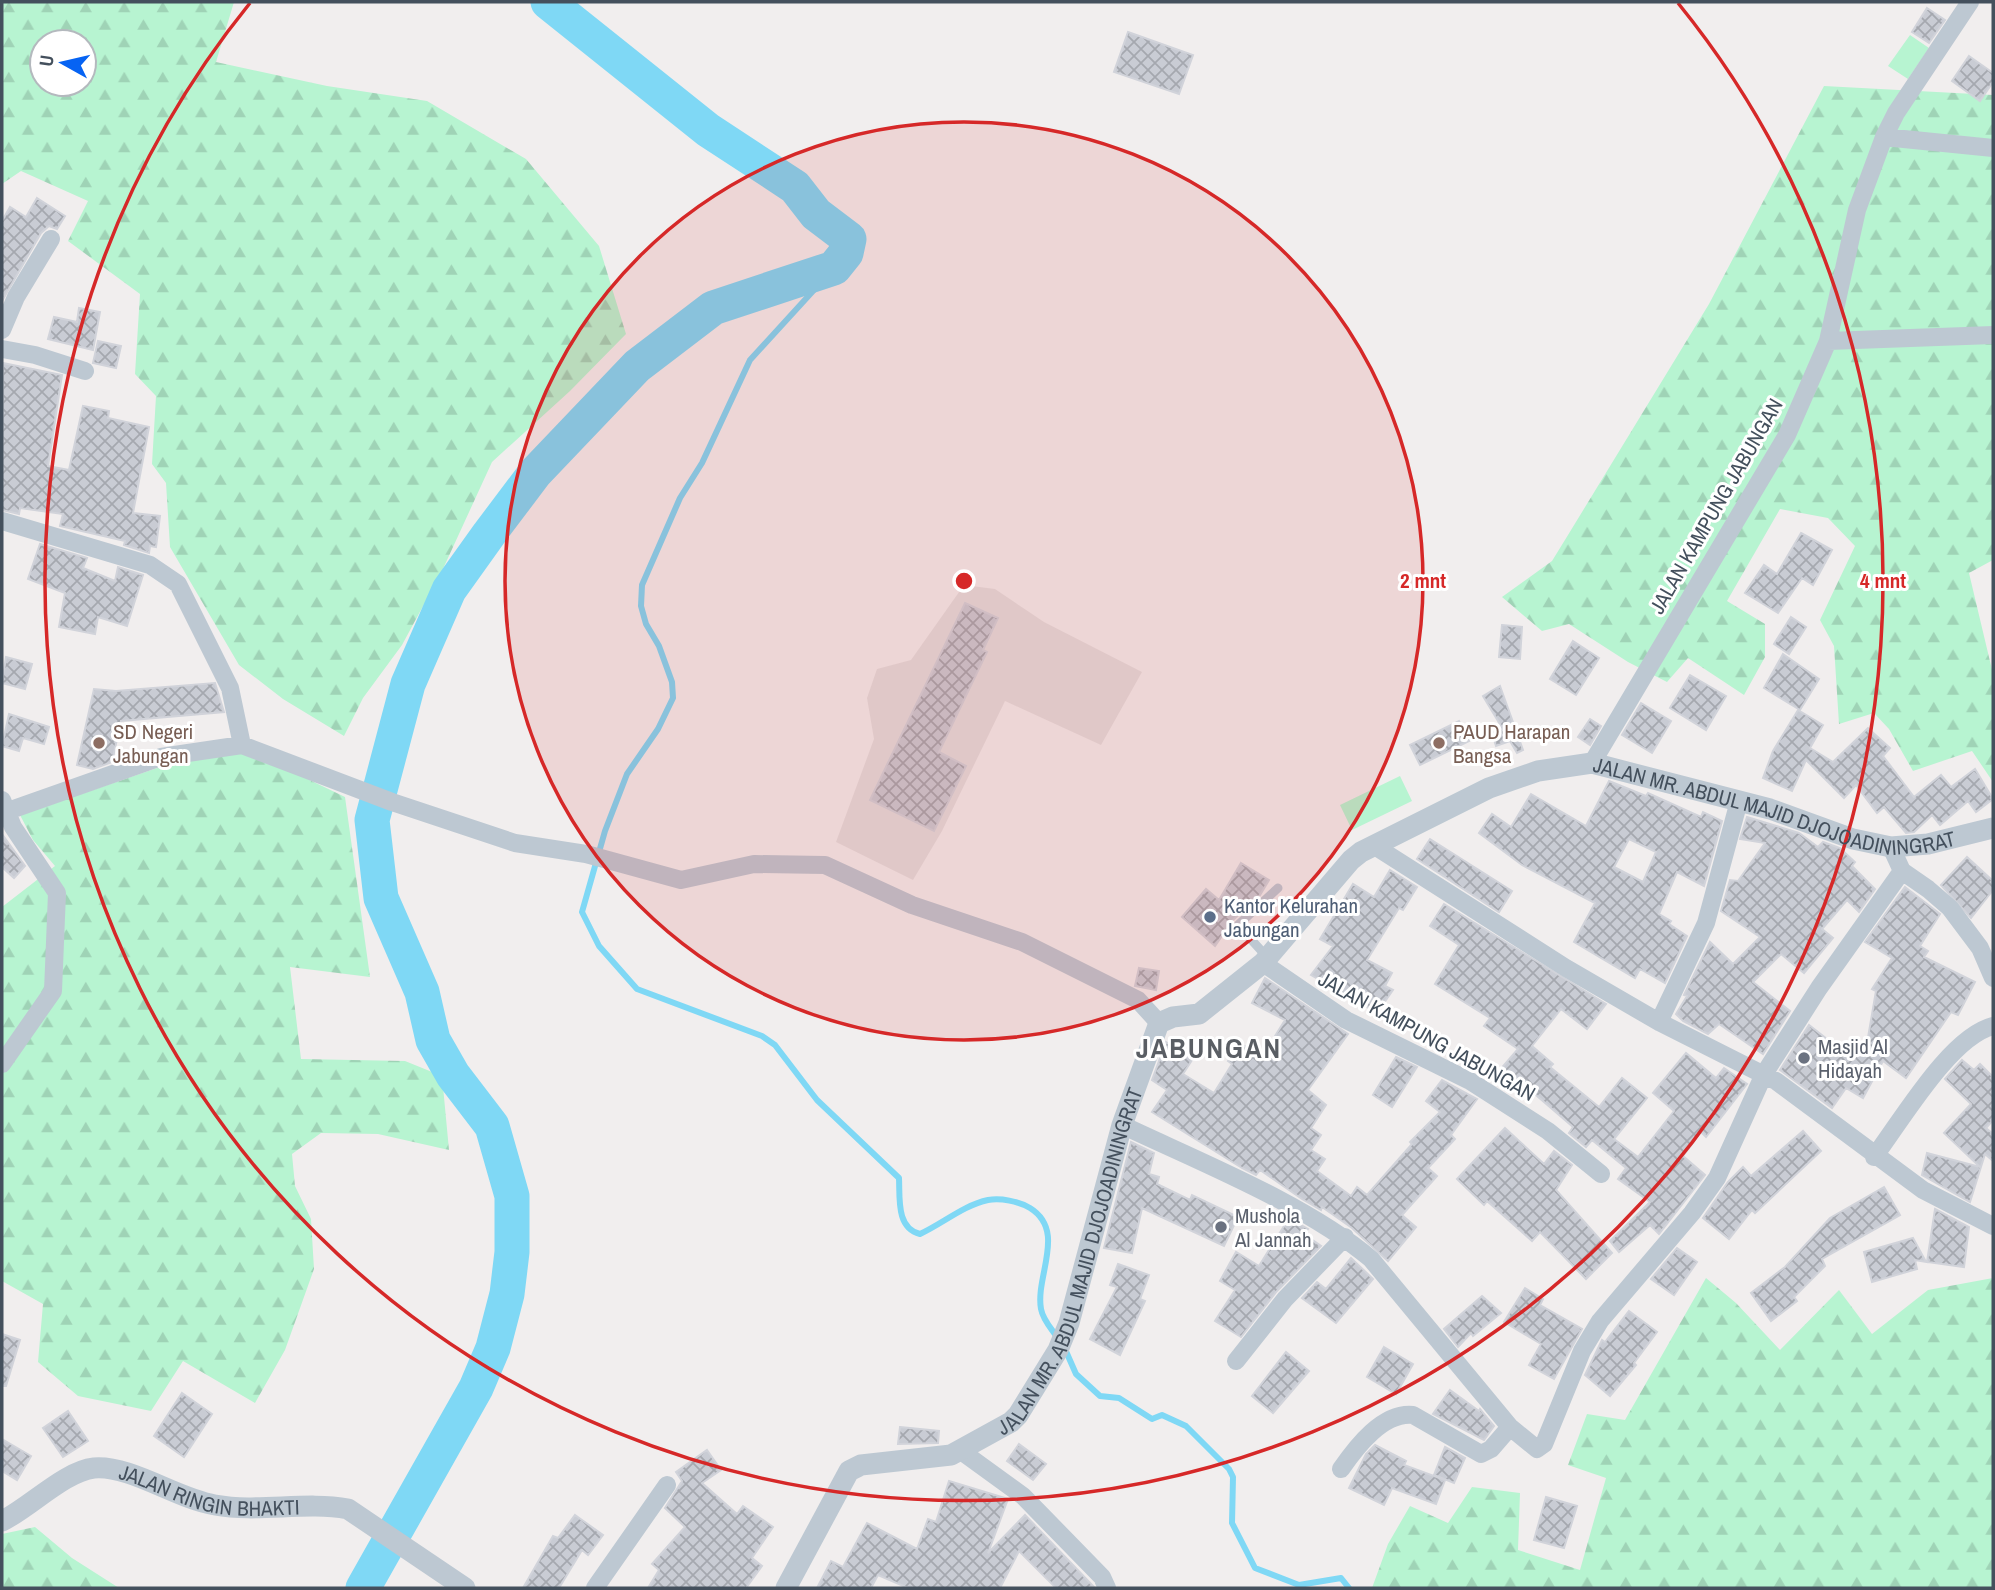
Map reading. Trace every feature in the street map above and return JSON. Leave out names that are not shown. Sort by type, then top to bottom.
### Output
[{"type":"street","name":"JALAN KAMPUNG JABUNGAN","points":[[1592,764],[1787,435],[1828,341],[1857,210],[1884,137],[1896,113],[1970,2]]},
{"type":"street","points":[[1884,137],[1993,148]]},
{"type":"street","points":[[2,330],[16,297],[51,239]]},
{"type":"street","points":[[1828,341],[1993,335]]},
{"type":"street","points":[[2,349],[35,355],[85,371]]},
{"type":"street","points":[[2,521],[150,565],[178,584],[230,688],[242,745]]},
{"type":"street","points":[[2,1064],[53,991],[57,943],[54,885],[3,808],[161,757],[242,745],[393,802],[515,843],[586,854],[681,880],[754,864],[825,864],[912,905],[1022,943],[1138,1000],[1159,1023]]},
{"type":"street","name":"JALAN MR. ABDUL MAJID DJOJOADININGRAT","points":[[786,1588],[849,1471],[861,1465],[961,1451],[1018,1415],[1058,1350],[1069,1323],[1122,1125],[1159,1023],[1172,1017],[1199,1013],[1265,960],[1351,860],[1373,845],[1489,788],[1538,771],[1592,764],[1739,801],[1853,839],[1891,847],[1928,844],[1993,828]]},
{"type":"street","points":[[1659,1022],[1706,923],[1739,801]]},
{"type":"street","points":[[1373,845],[1542,954],[1659,1022],[1764,1074],[1874,1157],[1923,1190],[1993,1226]]},
{"type":"street","points":[[1891,847],[1902,871],[1950,908],[1980,948],[1993,978]]},
{"type":"street","points":[[1122,1125],[1345,1237],[1371,1259],[1510,1427],[1537,1449],[1544,1444],[1582,1351],[1600,1321],[1692,1213],[1717,1178],[1764,1074],[1819,988],[1902,871]]},
{"type":"street","name":"JALAN KAMPUNG JABUNGAN","points":[[1265,960],[1346,1020],[1470,1081],[1548,1131],[1601,1174]]},
{"type":"street","points":[[1874,1157],[1956,1047],[1980,1029],[1993,1026]]},
{"type":"street","points":[[1236,1361],[1285,1299],[1345,1237]]},
{"type":"street","points":[[1341,1469],[1359,1444],[1393,1417],[1403,1414],[1413,1415],[1481,1454],[1491,1449],[1510,1427]]},
{"type":"street","points":[[961,1451],[1023,1496],[1102,1577],[1107,1588]]},
{"type":"street","name":"JALAN RINGIN BHAKTI","points":[[2,1521],[80,1472],[92,1468],[122,1472],[175,1494],[215,1505],[256,1509],[335,1506],[348,1509],[465,1588]]},
{"type":"street","points":[[595,1588],[667,1485]]},
{"type":"lane","points":[[1265,960],[1238,925],[1278,888]]},
{"type":"shaded area","points":[[964,585],[995,589],[1044,622],[1142,672],[1101,745],[1005,701],[942,831],[913,880],[836,842],[874,739],[867,698],[877,669],[911,660]]},
{"type":"green space","points":[[2,2],[234,2],[216,62],[327,86],[427,101],[526,159],[599,246],[626,334],[570,391],[492,462],[442,571],[402,645],[363,698],[344,736],[283,699],[239,665],[170,547],[166,483],[152,464],[156,396],[135,374],[140,294],[68,241],[88,201],[21,171],[2,184]]},
{"type":"green space","points":[[1910,35],[1929,48],[1908,79],[1888,66]]},
{"type":"green space","points":[[1824,86],[1993,95],[1993,560],[1969,573],[1993,674],[1993,782],[1972,751],[1913,771],[1889,729],[1874,713],[1839,724],[1834,646],[1820,620],[1855,546],[1828,518],[1780,509],[1727,601],[1765,624],[1765,657],[1744,695],[1688,658],[1667,682],[1628,662],[1569,624],[1542,631],[1502,597],[1552,561],[1709,304]]},
{"type":"green space","points":[[243,748],[345,797],[370,977],[290,967],[301,1059],[405,1061],[442,1076],[449,1150],[378,1134],[321,1133],[292,1154],[295,1186],[311,1219],[314,1269],[285,1350],[255,1403],[183,1361],[151,1411],[78,1396],[38,1362],[43,1304],[2,1281],[2,907],[55,866],[33,840],[20,815],[157,768]]},
{"type":"green space","points":[[1400,776],[1412,801],[1352,830],[1340,805]]},
{"type":"green space","points":[[1706,1278],[1736,1303],[1780,1350],[1839,1290],[1872,1334],[1928,1290],[1993,1278],[1993,1588],[1372,1588],[1388,1544],[1410,1506],[1448,1523],[1472,1487],[1520,1493],[1518,1550],[1580,1570],[1606,1478],[1568,1465],[1587,1414],[1625,1420]]},
{"type":"green space","points":[[35,1527],[72,1558],[119,1588],[2,1588],[2,1534]]},
{"type":"building","points":[[1927,8],[1945,20],[1929,43],[1912,32]]},
{"type":"building","points":[[1128,32],[1193,55],[1179,94],[1114,72]]},
{"type":"building","points":[[1969,56],[1993,73],[1993,82],[1980,101],[1952,81]]},
{"type":"building","points":[[37,198],[65,216],[57,229],[49,226],[41,233],[2,301],[2,221],[10,207],[26,217]]},
{"type":"building","points":[[79,308],[100,312],[93,350],[48,339],[54,317],[77,322]]},
{"type":"building","points":[[98,341],[121,346],[116,368],[93,363]]},
{"type":"building","points":[[3,363],[62,375],[48,466],[69,470],[83,406],[109,411],[108,418],[149,427],[133,513],[160,516],[156,547],[150,546],[149,553],[124,545],[125,541],[60,526],[63,514],[20,508],[19,514],[2,510]]},
{"type":"building","points":[[1801,533],[1832,550],[1813,585],[1802,578],[1778,613],[1745,593],[1764,565],[1777,574]]},
{"type":"building","points":[[40,544],[87,558],[83,568],[115,581],[118,567],[143,575],[127,626],[98,617],[95,634],[59,627],[65,593],[28,579]]},
{"type":"building","points":[[965,603],[998,618],[983,650],[987,652],[939,752],[966,766],[934,831],[870,800]]},
{"type":"building","points":[[1791,617],[1806,627],[1789,654],[1774,644]]},
{"type":"building","points":[[1502,625],[1522,627],[1520,659],[1499,657]]},
{"type":"building","points":[[1573,641],[1599,658],[1576,695],[1550,679]]},
{"type":"building","points":[[1783,654],[1819,679],[1800,710],[1764,688]]},
{"type":"building","points":[[6,657],[32,664],[25,689],[2,683]]},
{"type":"building","points":[[1690,675],[1726,696],[1706,730],[1670,708]]},
{"type":"building","name":"SD Negeri Jabungan","points":[[215,683],[224,712],[121,721],[112,762],[93,769],[77,765],[94,689],[116,691]]},
{"type":"building","points":[[1500,686],[1523,750],[1517,753],[1510,741],[1496,746],[1491,730],[1501,726],[1483,696]]},
{"type":"building","points":[[1641,703],[1671,721],[1652,753],[1622,735]]},
{"type":"building","points":[[1798,710],[1823,725],[1810,748],[1833,762],[1868,728],[1890,748],[1883,756],[1914,797],[1941,775],[1951,787],[1975,769],[1993,799],[1976,812],[1968,801],[1940,825],[1932,815],[1914,832],[1906,833],[1884,807],[1877,813],[1856,785],[1844,798],[1806,760],[1792,791],[1763,778],[1773,751]]},
{"type":"building","points":[[9,714],[49,727],[44,744],[23,738],[19,751],[2,746]]},
{"type":"building","points":[[1590,719],[1601,726],[1590,745],[1578,737]]},
{"type":"building","name":"PAUD Harapan Bangsa","points":[[1459,721],[1469,741],[1420,765],[1410,745]]},
{"type":"building","points":[[1609,781],[1646,796],[1648,793],[1701,817],[1703,812],[1722,821],[1704,886],[1677,872],[1659,914],[1687,936],[1665,983],[1640,969],[1635,978],[1574,942],[1595,903],[1522,865],[1479,833],[1492,814],[1511,827],[1531,794],[1586,826]],"holes":[[[1629,839],[1656,852],[1643,882],[1614,867]]]},
{"type":"building","points":[[1747,817],[1799,833],[1818,847],[1823,842],[1840,848],[1855,862],[1852,866],[1875,889],[1859,912],[1847,900],[1822,929],[1833,938],[1804,973],[1781,954],[1753,982],[1790,1011],[1763,1054],[1719,1024],[1708,1034],[1683,1021],[1676,1014],[1687,996],[1684,995],[1710,942],[1733,964],[1760,937],[1721,911],[1730,880],[1738,881],[1765,843],[1740,839]]},
{"type":"building","points":[[2,834],[25,866],[14,878],[2,867]]},
{"type":"building","points":[[1430,839],[1512,891],[1499,912],[1417,859]]},
{"type":"building","points":[[1967,857],[1993,881],[1993,890],[1971,918],[1941,885]]},
{"type":"building","points":[[1241,863],[1269,880],[1260,895],[1233,920],[1215,946],[1182,917],[1206,889],[1219,900]]},
{"type":"building","points":[[1390,870],[1417,887],[1403,910],[1399,908],[1367,960],[1392,973],[1385,986],[1393,990],[1377,1013],[1311,975],[1333,946],[1320,939],[1353,884],[1374,897]]},
{"type":"building","points":[[1905,887],[1940,914],[1920,946],[1928,951],[1924,957],[1975,982],[1958,1015],[1951,1012],[1906,1078],[1883,1061],[1863,1098],[1846,1088],[1832,1108],[1780,1070],[1809,1025],[1841,1050],[1844,1044],[1865,1055],[1876,991],[1872,989],[1892,958],[1865,942]]},
{"type":"building","points":[[1444,904],[1606,1004],[1587,1029],[1561,1009],[1532,1046],[1553,1064],[1550,1067],[1599,1107],[1622,1078],[1647,1098],[1614,1139],[1638,1157],[1674,1111],[1653,1093],[1686,1053],[1716,1078],[1724,1068],[1747,1084],[1706,1137],[1701,1132],[1683,1156],[1705,1175],[1659,1234],[1650,1225],[1619,1252],[1610,1241],[1650,1202],[1618,1179],[1626,1168],[1592,1140],[1586,1147],[1569,1133],[1573,1127],[1530,1090],[1526,1095],[1512,1082],[1505,1089],[1493,1078],[1518,1049],[1484,1026],[1490,1018],[1435,984],[1459,945],[1430,926]]},
{"type":"building","points":[[1139,968],[1159,971],[1156,990],[1135,986]]},
{"type":"building","points":[[1265,978],[1348,1034],[1308,1090],[1326,1105],[1311,1128],[1321,1135],[1311,1150],[1325,1159],[1317,1171],[1351,1196],[1357,1187],[1367,1195],[1412,1144],[1410,1142],[1440,1112],[1426,1101],[1442,1080],[1477,1099],[1451,1135],[1455,1139],[1428,1168],[1437,1176],[1402,1215],[1416,1227],[1388,1261],[1352,1228],[1322,1207],[1321,1210],[1302,1199],[1260,1170],[1256,1175],[1242,1168],[1152,1112],[1167,1090],[1152,1080],[1166,1042],[1192,1060],[1183,1074],[1214,1093],[1232,1064],[1228,1061],[1240,1043],[1262,1057],[1285,1020],[1252,1003]]},
{"type":"building","points":[[1396,1057],[1417,1067],[1392,1107],[1373,1095]]},
{"type":"building","points":[[1962,1060],[1974,1070],[1980,1064],[1993,1077],[1993,1120],[1986,1128],[1993,1134],[1993,1161],[1985,1154],[1970,1202],[1922,1175],[1927,1153],[1980,1167],[1944,1133],[1971,1104],[1945,1079]]},
{"type":"building","points":[[1505,1128],[1544,1164],[1554,1151],[1572,1165],[1556,1190],[1612,1253],[1586,1279],[1540,1232],[1532,1241],[1487,1201],[1484,1205],[1457,1179]]},
{"type":"building","points":[[1803,1131],[1821,1151],[1755,1213],[1752,1210],[1729,1239],[1703,1218],[1728,1182],[1743,1167],[1751,1176]]},
{"type":"building","points":[[1131,1142],[1154,1153],[1149,1174],[1159,1177],[1157,1184],[1190,1200],[1192,1195],[1238,1217],[1224,1246],[1142,1208],[1132,1253],[1104,1248]]},
{"type":"building","points":[[1884,1187],[1900,1215],[1822,1259],[1825,1266],[1794,1297],[1797,1301],[1771,1321],[1751,1293],[1785,1267],[1830,1218]]},
{"type":"building","points":[[1935,1209],[1969,1227],[1964,1267],[1927,1262]]},
{"type":"building","points":[[1289,1218],[1308,1229],[1304,1234],[1321,1246],[1277,1291],[1241,1337],[1215,1321],[1235,1290],[1220,1281],[1236,1252],[1259,1266]]},
{"type":"building","points":[[1913,1238],[1926,1262],[1915,1260],[1917,1269],[1872,1282],[1864,1252]]},
{"type":"building","points":[[1677,1248],[1697,1262],[1674,1295],[1651,1279]]},
{"type":"building","points":[[1351,1258],[1373,1279],[1336,1323],[1302,1298],[1317,1282],[1326,1289]]},
{"type":"building","points":[[1118,1264],[1149,1275],[1140,1299],[1145,1301],[1120,1355],[1090,1339],[1117,1287],[1110,1285]]},
{"type":"building","points":[[1525,1288],[1543,1299],[1540,1305],[1582,1329],[1554,1379],[1529,1365],[1541,1344],[1504,1322]]},
{"type":"building","points":[[1482,1296],[1501,1313],[1473,1336],[1471,1333],[1458,1347],[1444,1329]]},
{"type":"building","points":[[1629,1311],[1657,1332],[1634,1363],[1636,1365],[1610,1396],[1585,1375],[1602,1340],[1605,1342]]},
{"type":"building","points":[[2,1334],[20,1340],[6,1386],[2,1386]]},
{"type":"building","points":[[1384,1347],[1413,1364],[1396,1394],[1367,1377]]},
{"type":"building","points":[[1286,1352],[1309,1371],[1273,1413],[1252,1396]]},
{"type":"building","points":[[1450,1390],[1479,1411],[1480,1409],[1494,1426],[1484,1440],[1433,1414]]},
{"type":"building","points":[[182,1393],[212,1414],[184,1457],[154,1436]]},
{"type":"building","points":[[68,1411],[88,1441],[63,1457],[43,1428]]},
{"type":"building","points":[[900,1427],[939,1431],[938,1443],[898,1444]]},
{"type":"building","points":[[2,1439],[31,1456],[17,1480],[2,1471]]},
{"type":"building","points":[[1019,1444],[1046,1464],[1033,1480],[1007,1461]]},
{"type":"building","points":[[1375,1445],[1406,1461],[1404,1465],[1445,1480],[1436,1504],[1392,1488],[1384,1505],[1349,1488],[1366,1454]]},
{"type":"building","points":[[1445,1447],[1465,1458],[1454,1483],[1434,1475]]},
{"type":"building","points":[[707,1450],[721,1470],[702,1483],[737,1514],[743,1506],[773,1527],[752,1558],[762,1566],[746,1588],[648,1588],[659,1570],[652,1564],[685,1527],[665,1508],[682,1481],[676,1472]]},
{"type":"building","points":[[949,1481],[1008,1499],[988,1553],[1025,1515],[1095,1588],[1056,1588],[1019,1551],[1000,1588],[908,1588],[878,1575],[871,1588],[817,1588],[831,1561],[843,1567],[867,1523],[917,1549],[928,1519],[936,1522]]},
{"type":"building","points":[[1546,1497],[1577,1506],[1564,1548],[1534,1540]]},
{"type":"building","points":[[575,1515],[603,1535],[588,1555],[582,1550],[559,1588],[523,1588],[553,1536],[558,1538]]},
{"type":"waterway","points":[[363,1588],[476,1388],[493,1348],[507,1294],[512,1252],[512,1196],[492,1126],[453,1075],[433,1040],[422,992],[381,898],[372,820],[408,684],[449,590],[489,534],[535,473],[637,366],[713,308],[834,268],[846,253],[849,239],[816,214],[795,187],[708,130],[548,2]]},
{"type":"waterway","points":[[834,268],[750,360],[702,463],[680,498],[642,585],[641,606],[646,624],[659,646],[672,682],[673,698],[658,729],[627,774],[605,831],[582,912],[599,946],[637,989],[762,1036],[775,1045],[817,1100],[899,1178],[901,1211],[903,1219],[912,1231],[920,1234],[970,1206],[993,1199],[1030,1208],[1041,1218],[1046,1229],[1048,1241],[1040,1296],[1041,1309],[1057,1337]]},
{"type":"waterway","points":[[1065,1349],[1076,1374],[1100,1396],[1119,1398],[1152,1419],[1162,1415],[1186,1426],[1229,1469],[1233,1477],[1232,1523],[1255,1568],[1299,1585],[1341,1578],[1349,1588]]},
{"type":"place","name":"SD Negeri Jabungan","points":[[99,743]]},
{"type":"place","name":"PAUD Harapan Bangsa","points":[[1439,743]]},
{"type":"place","name":"Kantor Kelurahan Jabungan","points":[[1210,917]]},
{"type":"place","name":"Masjid Al Hidayah","points":[[1804,1058]]},
{"type":"place","name":"Mushola Al Jannah","points":[[1221,1227]]},
{"type":"district","name":"JABUNGAN","points":[[1209,1048]]}]
